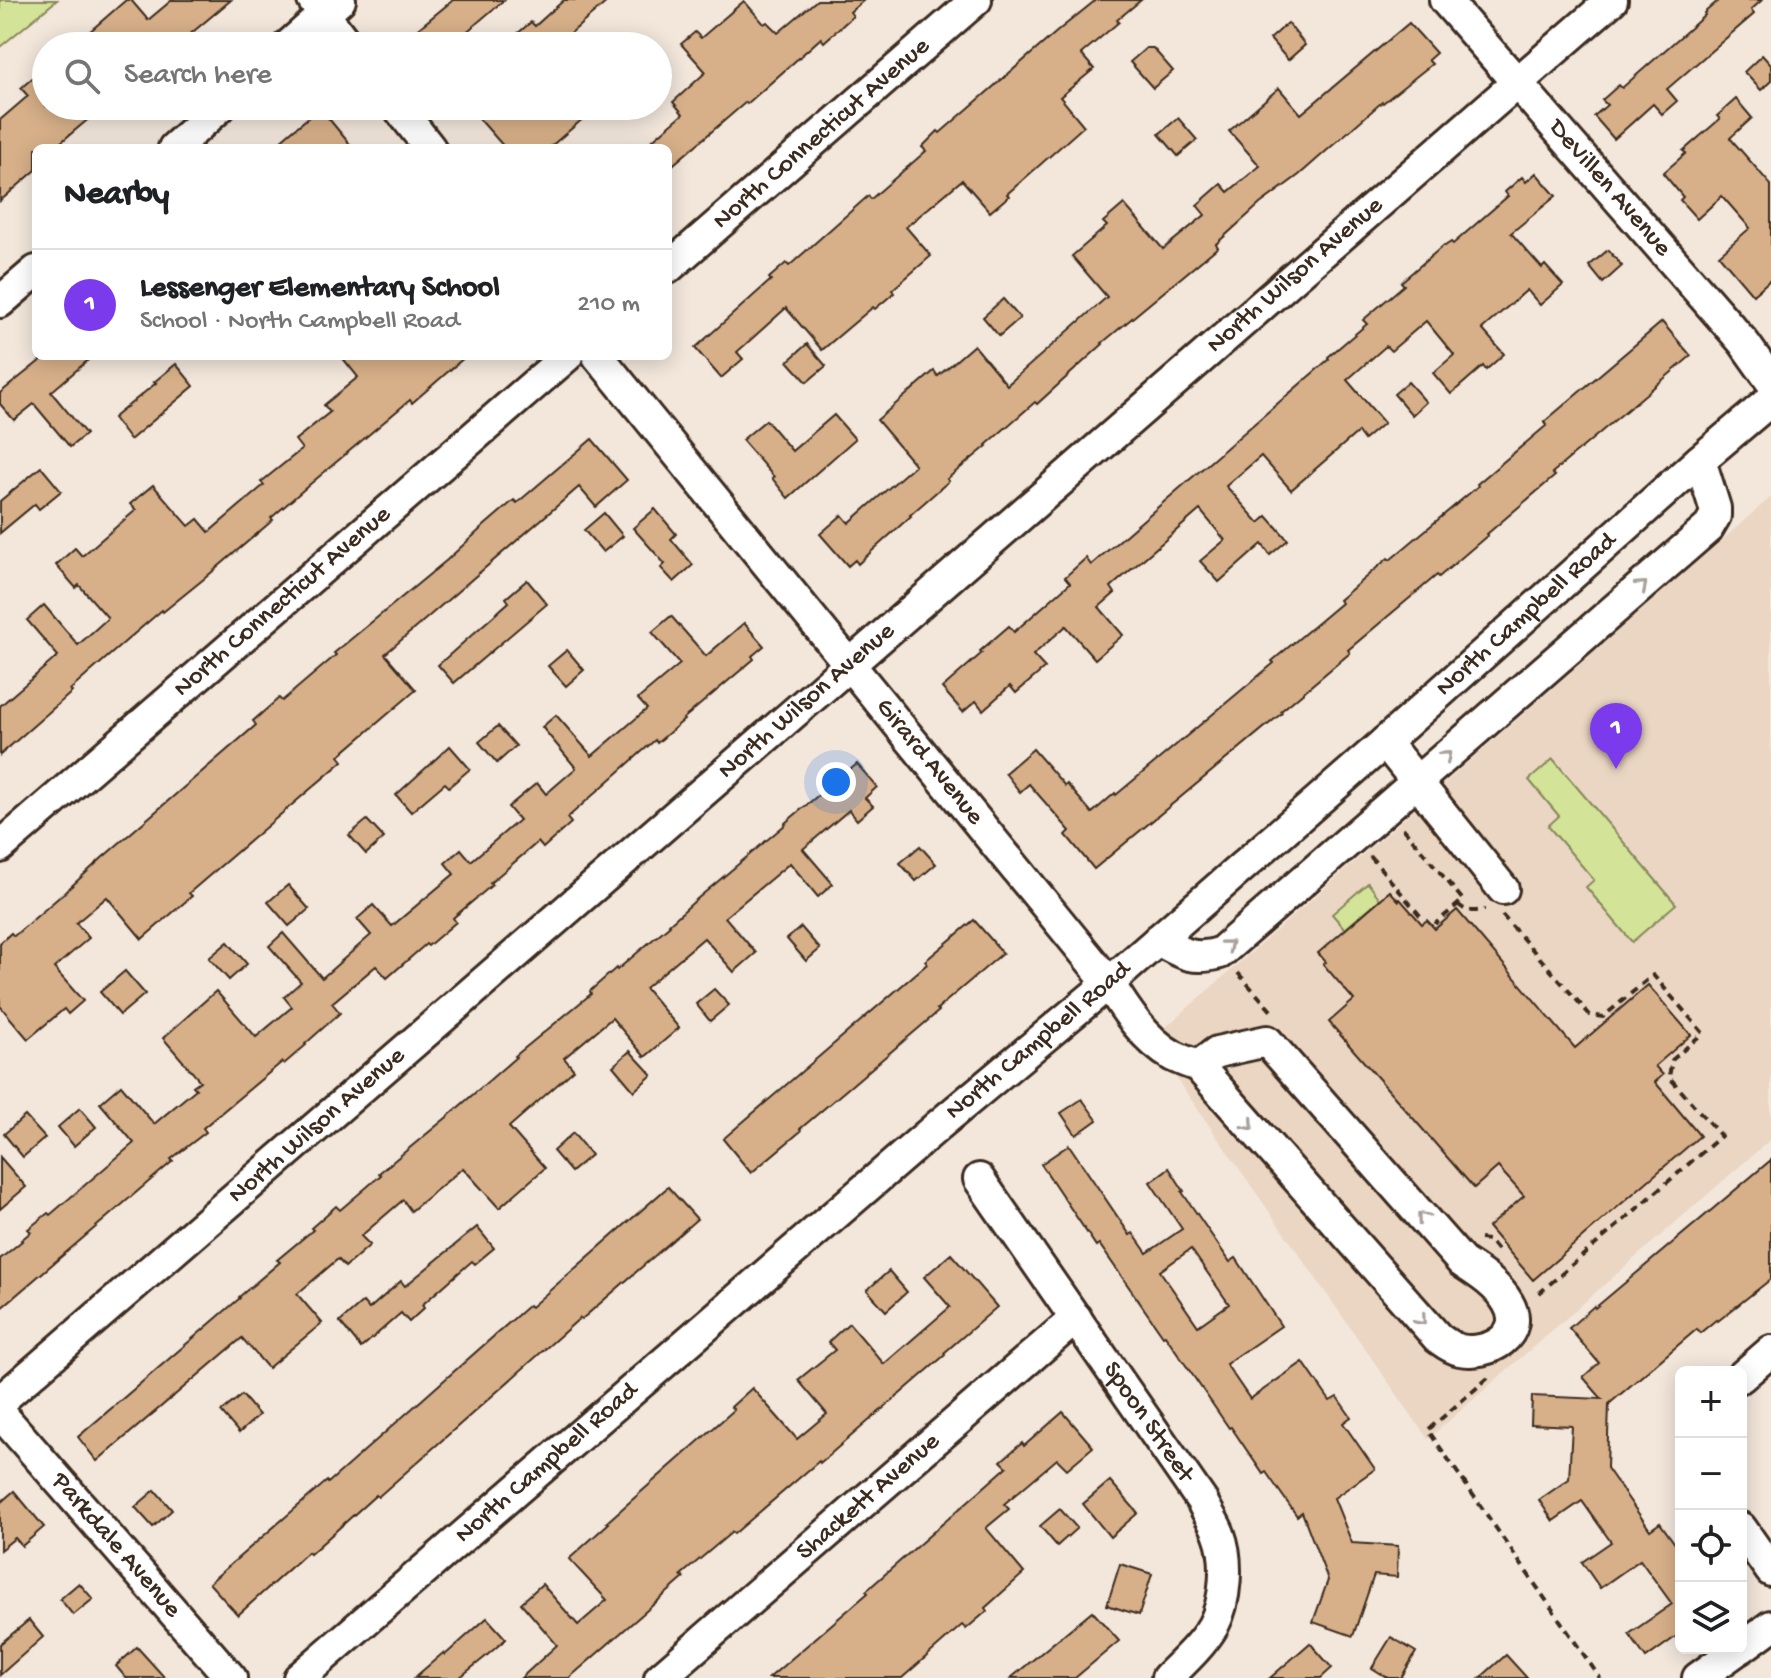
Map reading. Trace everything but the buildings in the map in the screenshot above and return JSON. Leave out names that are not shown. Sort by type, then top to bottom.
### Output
[{"type":"street","name":"North Connecticut Avenue","points":[[672,265],[976,0]]},
{"type":"street","name":"DeVillen Avenue","points":[[1445,0],[1744,343],[1771,381]]},
{"type":"street","name":"North Wilson Avenue","points":[[0,1401],[1612,0]]},
{"type":"street","points":[[301,32],[326,5],[340,32]]},
{"type":"street","points":[[178,144],[205,120]]},
{"type":"street","points":[[408,120],[427,144]]},
{"type":"street","points":[[0,302],[32,274]]},
{"type":"street","name":"North Connecticut Avenue","points":[[0,847],[562,360]]},
{"type":"street","name":"Girard Avenue","points":[[601,360],[1109,983],[1126,1011],[1158,1045],[1198,1066]]},
{"type":"street","name":"North Campbell Road","points":[[299,1678],[940,1124],[1109,983],[1771,400]]},
{"type":"street","points":[[1158,940],[1190,956],[1220,953],[1708,528],[1715,516],[1715,508],[1700,460]]},
{"type":"street","points":[[1385,742],[1503,889]]},
{"type":"street","points":[[1267,1041],[1462,1262],[1487,1279],[1507,1301],[1513,1323],[1502,1342],[1475,1351],[1461,1350],[1438,1338],[1198,1066],[1217,1052],[1267,1041]]},
{"type":"street","name":"Spoon Street","points":[[979,1179],[1202,1501],[1220,1535],[1226,1566],[1223,1595],[1214,1624],[1194,1651],[1167,1678]]},
{"type":"street","name":"Shackett Avenue","points":[[660,1678],[1076,1318]]},
{"type":"street","points":[[1747,1372],[1771,1351]]},
{"type":"street","name":"Parkdale Avenue","points":[[0,1413],[231,1678]]},
{"type":"street","points":[[1747,1537],[1771,1571]]},
{"type":"street","points":[[1747,1644],[1771,1626]]},
{"type":"street","points":[[1698,1678],[1732,1654]]},
{"type":"path","points":[[1394,817],[1463,900],[1435,924]]},
{"type":"path","points":[[1370,856],[1423,919]]},
{"type":"path","points":[[1458,904],[1470,911],[1497,909],[1590,1015],[1603,1017],[1653,975],[1703,1033],[1672,1060],[1669,1077],[1721,1136],[1536,1296]]},
{"type":"path","points":[[1497,1370],[1428,1430],[1600,1678]]},
{"type":"shaded area","points":[[1771,497],[1771,1139],[1428,1439],[1150,1041]]},
{"type":"green space","points":[[0,0],[57,0],[0,47]]},
{"type":"green space","points":[[1553,759],[1676,904],[1632,942],[1586,887],[1594,880],[1548,826],[1559,816],[1529,780]]},
{"type":"green space","points":[[1368,883],[1380,899],[1345,929],[1332,914]]},
{"type":"place","name":"Lessenger Elementary School","points":[[1616,769]]}]
